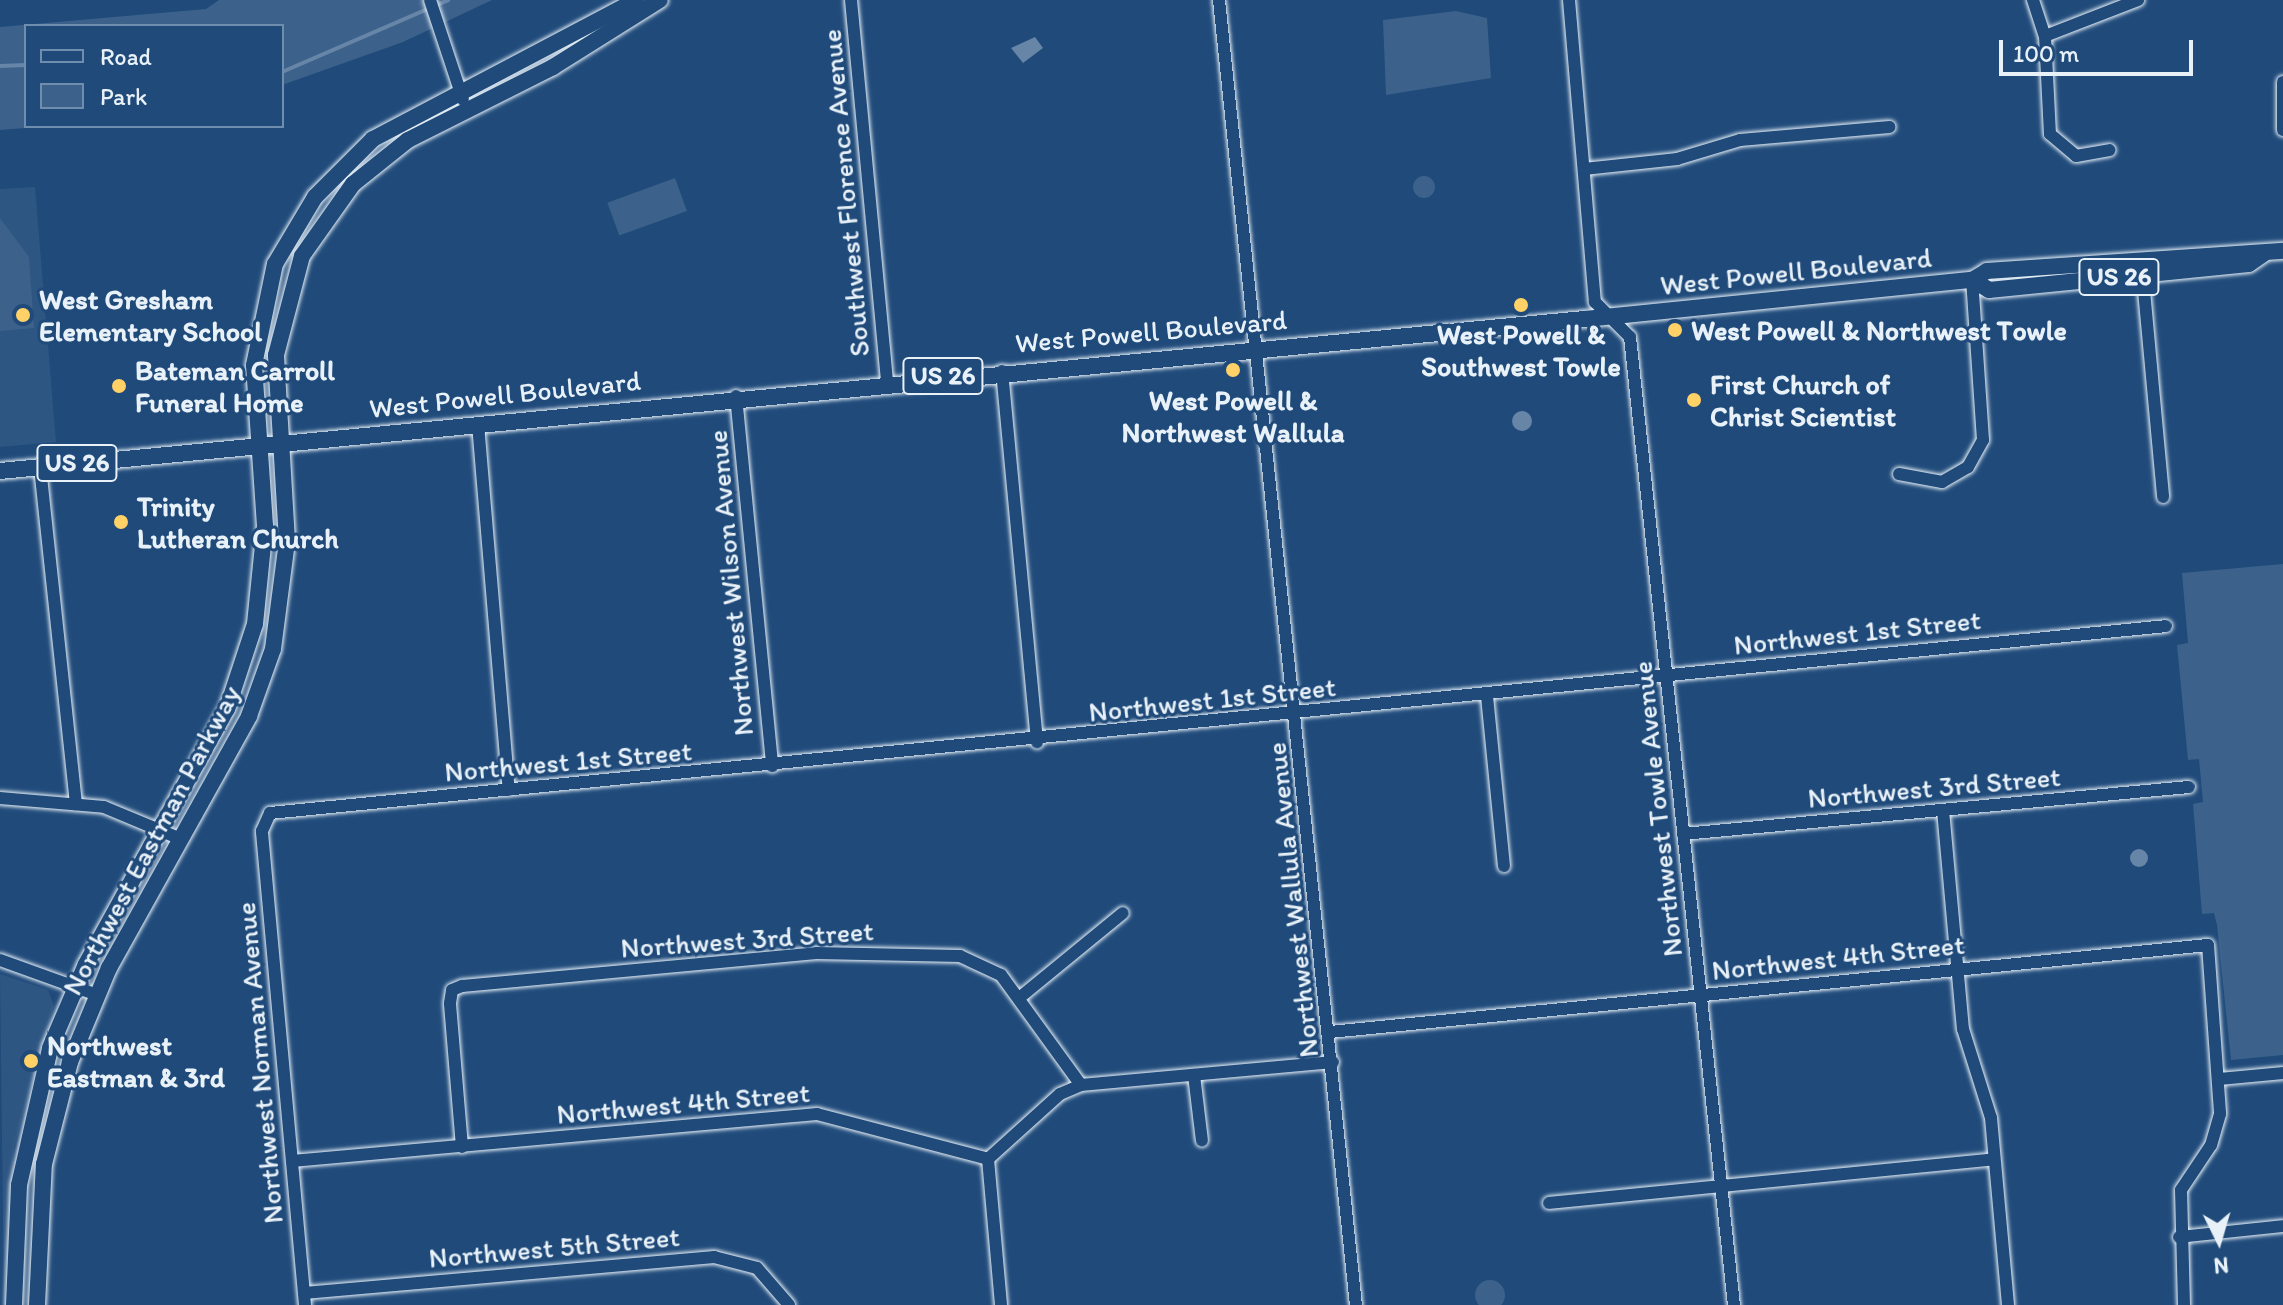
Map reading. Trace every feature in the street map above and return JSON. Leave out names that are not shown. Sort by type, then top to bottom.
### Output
[{"type":"main road","name":"Northwest Eastman Parkway","points":[[14,1305],[23,1156],[50,1048],[76,986],[227,709],[255,624],[264,558],[258,446],[258,320],[289,236],[358,151],[637,0]]},
{"type":"main road","name":"Northwest Eastman Parkway","points":[[37,1305],[44,1164],[61,1089],[97,995],[249,716],[273,649],[287,562],[277,339],[311,240],[371,167],[660,0]]},
{"type":"main road","name":"West Powell Boulevard","points":[[0,471],[736,396],[1972,280],[1989,290],[2142,266],[2249,264],[2265,253],[2283,251]]},
{"type":"street","points":[[430,0],[467,111]]},
{"type":"street","name":"Southwest Florence Avenue","points":[[851,0],[887,382]]},
{"type":"street","name":"Northwest Wallula Avenue","points":[[1219,0],[1330,1032],[1356,1305]]},
{"type":"street","name":"Northwest Towle Avenue","points":[[1569,0],[1595,302],[1630,337],[1734,1305]]},
{"type":"street","points":[[2033,0],[2045,36],[2050,134],[2076,156],[2109,150]]},
{"type":"street","points":[[2045,36],[2138,0]]},
{"type":"street","points":[[2283,82],[2283,130]]},
{"type":"street","points":[[1584,169],[1677,159],[1740,140],[1889,127]]},
{"type":"street","points":[[2142,266],[2163,497]]},
{"type":"street","points":[[1899,474],[1942,482],[1968,467],[1983,440],[1972,280]]},
{"type":"street","points":[[1002,371],[1037,742]]},
{"type":"street","name":"Northwest Wilson Avenue","points":[[736,396],[772,766]]},
{"type":"street","points":[[478,424],[509,790]]},
{"type":"street","points":[[40,467],[76,804]]},
{"type":"street","name":"Northwest 1st Street","points":[[265,818],[509,790],[1296,717],[2166,626]]},
{"type":"street","points":[[1487,696],[1504,866]]},
{"type":"street","name":"Northwest 3rd Street","points":[[1683,834],[2189,787]]},
{"type":"street","points":[[0,798],[76,804],[163,827],[181,839]]},
{"type":"street","points":[[1943,810],[1967,1044],[1987,1088],[2008,1305]]},
{"type":"street","name":"Northwest Norman Avenue","points":[[265,818],[305,1299]]},
{"type":"street","points":[[1019,998],[1123,913]]},
{"type":"street","name":"Northwest 4th Street","points":[[1330,1032],[2208,945],[2220,1079]]},
{"type":"street","name":"Northwest 3rd Street","points":[[462,1147],[452,990],[816,953],[975,959],[1019,998],[1081,1085]]},
{"type":"street","points":[[0,960],[97,995]]},
{"type":"street","points":[[1001,1305],[988,1159],[1060,1094],[1081,1085],[1333,1062]]},
{"type":"street","points":[[2184,1305],[2179,1237],[2181,1190],[2217,1130],[2220,1079],[2283,1073]]},
{"type":"street","points":[[1194,1075],[1202,1141]]},
{"type":"street","name":"Northwest 4th Street","points":[[292,1161],[817,1114],[988,1159]]},
{"type":"street","points":[[1549,1203],[1994,1159]]},
{"type":"street","points":[[2179,1237],[2283,1226]]},
{"type":"street","name":"Northwest 5th Street","points":[[305,1299],[714,1257],[757,1268],[789,1305]]},
{"type":"shaded area","points":[[1035,37],[1043,48],[1023,63],[1011,48]]},
{"type":"shaded area","name":"West Gresham Elementary School","points":[[35,187],[56,442],[0,447],[0,189]]},
{"type":"shaded area","points":[[1522,411],[1529,414],[1532,421],[1529,428],[1522,431],[1515,428],[1512,421],[1515,414]]},
{"type":"shaded area","points":[[2139,849],[2148,858],[2139,867],[2130,858]]},
{"type":"shaded area","points":[[0,974],[48,990],[54,1006],[14,1147],[4,1305]]},
{"type":"green space","points":[[219,0],[492,0],[403,42],[284,84],[284,24],[34,24],[206,9]]},
{"type":"green space","points":[[1456,11],[1487,18],[1491,78],[1386,95],[1383,20]]},
{"type":"green space","points":[[24,25],[26,128],[0,130],[0,27]]},
{"type":"green space","points":[[1424,176],[1432,179],[1435,187],[1432,195],[1424,198],[1416,195],[1413,187],[1416,179]]},
{"type":"green space","points":[[675,178],[687,211],[619,236],[607,203]]},
{"type":"green space","points":[[0,218],[29,257],[34,328],[0,331]]},
{"type":"green space","points":[[2283,564],[2283,1055],[2231,1060],[2217,925],[2214,913],[2202,914],[2193,804],[2203,802],[2199,759],[2188,760],[2177,645],[2188,643],[2182,573]]},
{"type":"green space","points":[[1484,1281],[1496,1281],[1504,1289],[1501,1306],[1479,1306],[1476,1301],[1476,1289]]},
{"type":"waterway","points":[[284,71],[448,0]]},
{"type":"waterway","points":[[0,66],[24,65]]},
{"type":"place","name":"West Powell & Southwest Towle","points":[[1521,305]]},
{"type":"place","name":"West Gresham Elementary School","points":[[23,315]]},
{"type":"place","name":"West Powell & Northwest Towle","points":[[1675,330]]},
{"type":"place","name":"West Powell & Northwest Wallula","points":[[1233,370]]},
{"type":"place","name":"Bateman Carroll Funeral Home","points":[[119,386]]},
{"type":"place","name":"First Church of Christ Scientist","points":[[1694,400]]},
{"type":"place","name":"Trinity Lutheran Church","points":[[121,522]]},
{"type":"place","name":"Northwest Eastman & 3rd","points":[[31,1061]]}]
